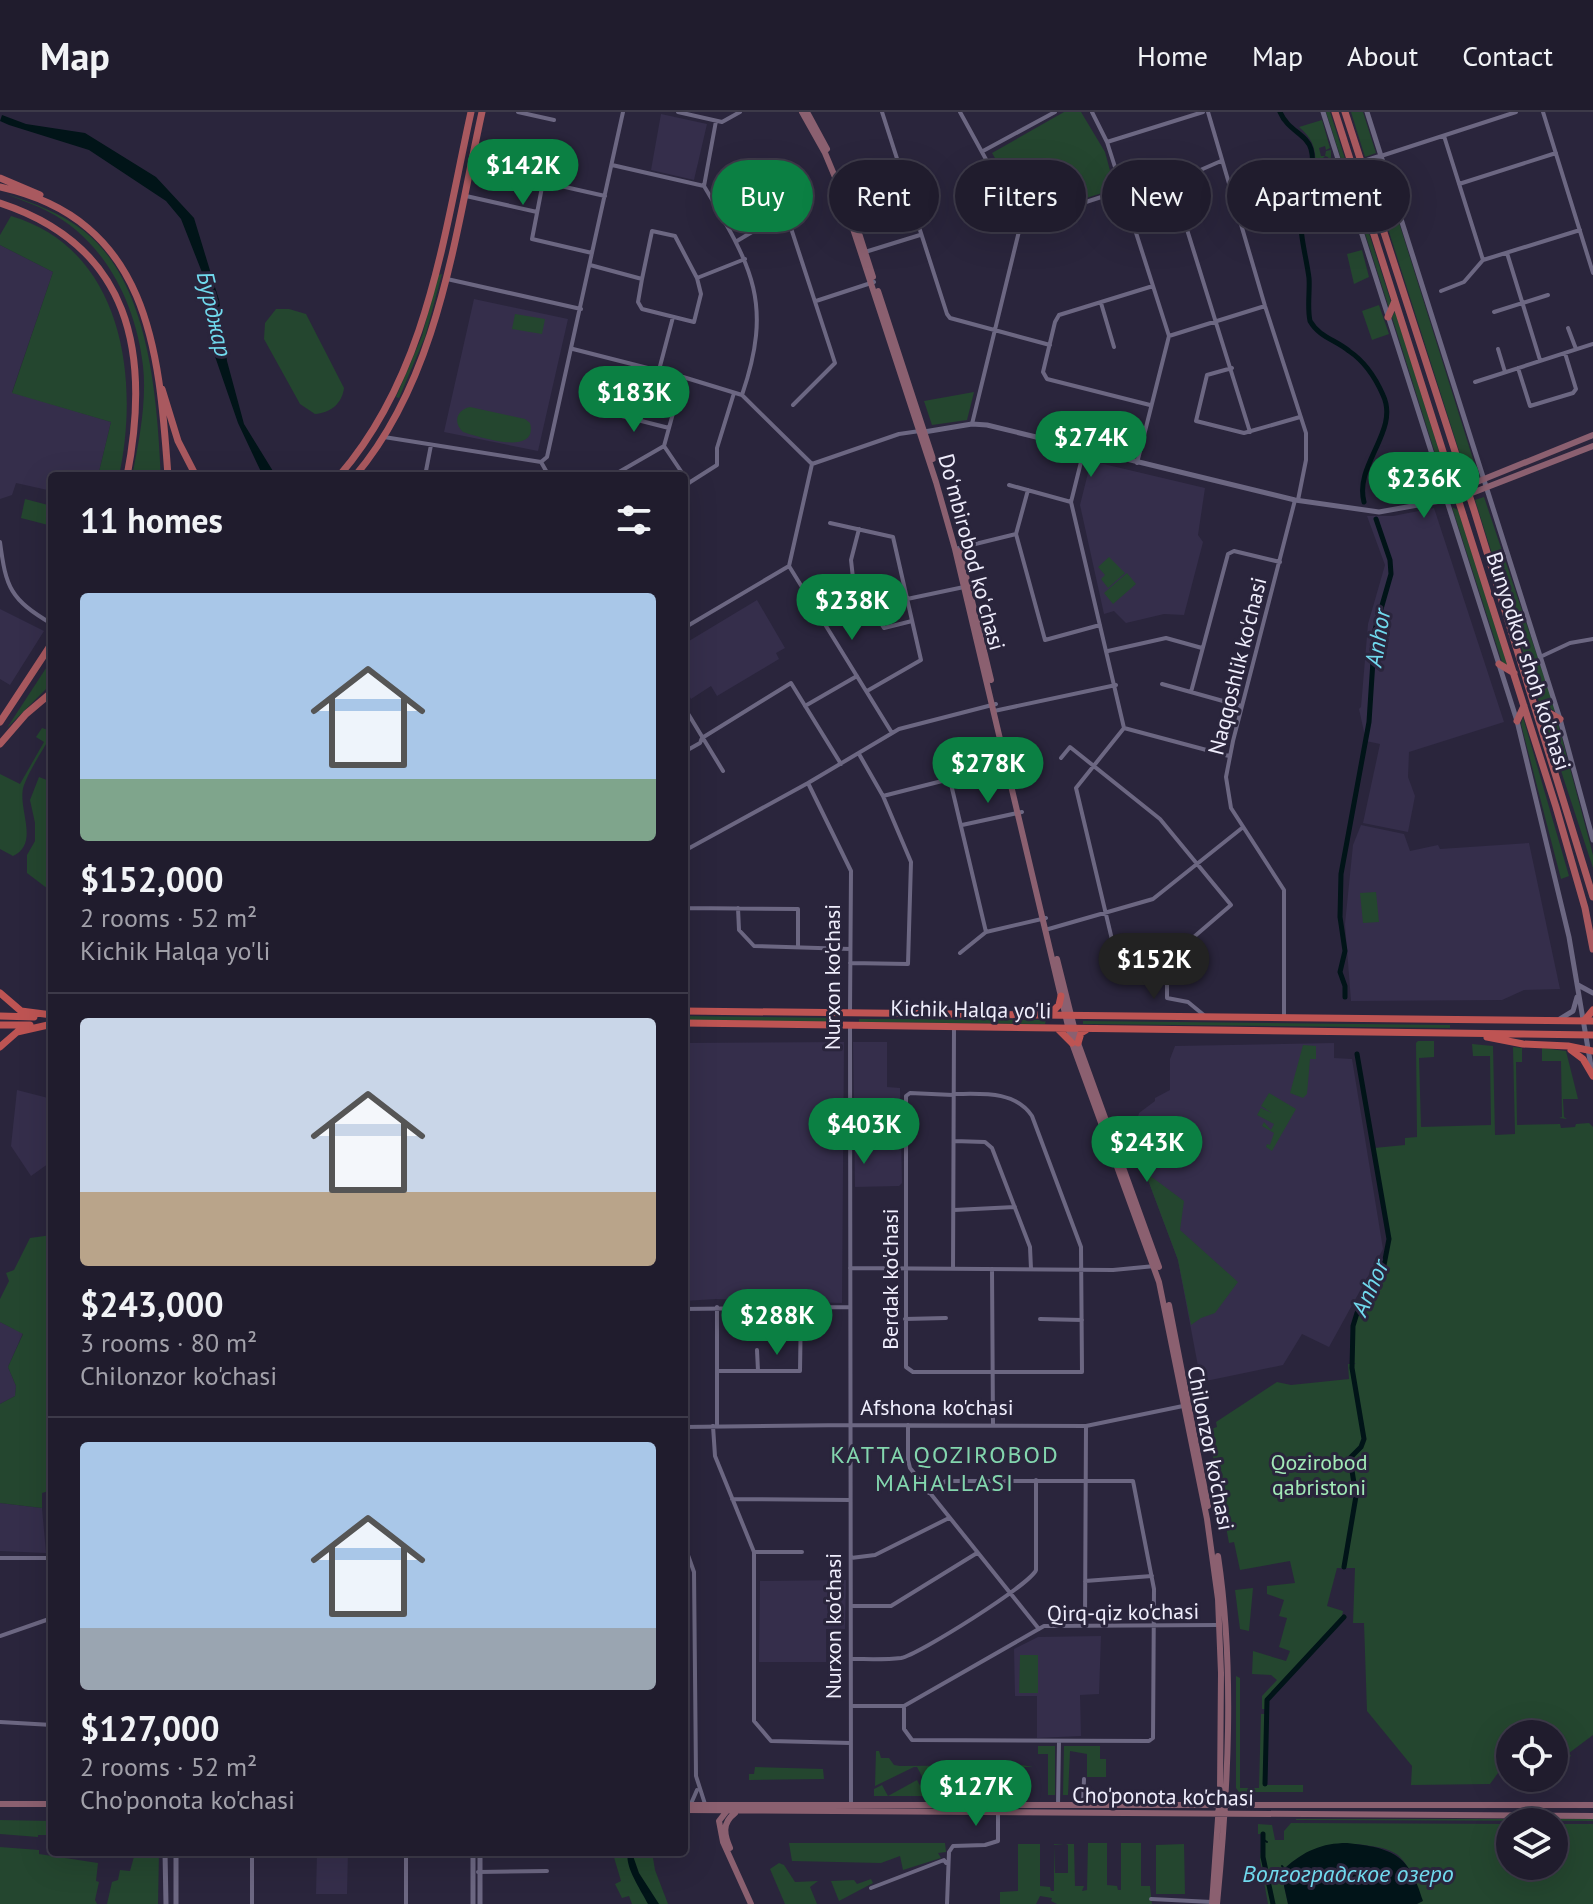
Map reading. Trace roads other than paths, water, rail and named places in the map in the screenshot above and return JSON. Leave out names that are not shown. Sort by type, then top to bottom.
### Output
[{"type":"highway","points":[[0,993],[21,1011],[48,1020]]},
{"type":"highway","points":[[1049,1015],[1059,1005],[1061,996]]},
{"type":"highway","name":"Kichik Halqa yo'li","points":[[688,1010],[1588,1021]]},
{"type":"highway","points":[[1588,1021],[1593,1010]]},
{"type":"highway","name":"Nurxon ko'chasi","points":[[850,1012],[850,1026]]},
{"type":"highway","points":[[0,1016],[48,1021]]},
{"type":"highway","points":[[1450,1034],[1456,1027],[1451,1020]]},
{"type":"highway","points":[[0,1025],[48,1021]]},
{"type":"highway","points":[[0,1047],[17,1032],[48,1022]]},
{"type":"highway","name":"Kichik Halqa yo'li","points":[[688,1023],[1590,1035]]},
{"type":"highway","points":[[1056,1028],[1075,1043],[1081,1033],[1088,1029]]},
{"type":"highway","points":[[1469,1034],[1523,1044],[1558,1045],[1591,1051]]},
{"type":"highway","points":[[1558,1045],[1579,1055],[1593,1076]]},
{"type":"main road","points":[[342,472],[367,440],[390,401],[424,322],[471,112]]},
{"type":"main road","points":[[358,472],[384,437],[433,329],[482,112]]},
{"type":"main road","name":"Doʻmbirobod koʻchasi","points":[[804,112],[836,177],[863,253],[957,548],[1061,996],[1068,1015]]},
{"type":"main road","name":"Bunyodkor shoh ko'chasi","points":[[1335,112],[1350,160]]},
{"type":"main road","name":"Bunyodkor shoh ko'chasi","points":[[1345,112],[1360,160]]},
{"type":"main road","points":[[0,178],[56,203],[86,223],[112,253],[144,314],[175,433],[194,472]]},
{"type":"main road","points":[[0,187],[37,198],[86,223]]},
{"type":"main road","points":[[0,203],[47,223],[70,238],[88,255],[116,294],[130,334],[136,371],[135,418],[128,472]]},
{"type":"main road","name":"Bunyodkor shoh ko'chasi","points":[[1373,232],[1561,821],[1593,949]]},
{"type":"main road","name":"Bunyodkor shoh ko'chasi","points":[[1384,232],[1469,495],[1593,897]]},
{"type":"main road","points":[[438,265],[442,269],[448,267]]},
{"type":"main road","points":[[1388,317],[1395,301]]},
{"type":"main road","points":[[156,367],[168,472]]},
{"type":"main road","points":[[390,401],[400,404]]},
{"type":"main road","points":[[1458,494],[1466,486],[1593,435]]},
{"type":"main road","points":[[1458,494],[1469,495],[1486,489],[1593,446]]},
{"type":"main road","points":[[0,722],[48,649]]},
{"type":"main road","points":[[1499,664],[1514,674]]},
{"type":"main road","points":[[0,744],[18,721],[48,695]]},
{"type":"main road","points":[[1535,705],[1560,719]]},
{"type":"main road","points":[[1517,721],[1524,706]]},
{"type":"main road","name":"Doʻmbirobod koʻchasi","points":[[1047,930],[1063,983],[1068,1015]]},
{"type":"main road","name":"Chilonzor ko'chasi","points":[[1068,1015],[1075,1043],[1156,1266],[1186,1405],[1214,1559],[1222,1625],[1222,1810],[1213,1903]]},
{"type":"main road","points":[[1296,1805],[1293,1810],[1297,1815]]},
{"type":"main road","name":"Cho'ponota ko'chasi","points":[[1222,1810],[1296,1805],[1593,1805]]},
{"type":"main road","points":[[0,1806],[48,1806]]},
{"type":"main road","name":"Cho'ponota ko'chasi","points":[[688,1807],[1593,1816]]},
{"type":"main road","points":[[708,1808],[725,1832],[753,1904]]},
{"type":"main road","name":"Cho'ponota ko'chasi","points":[[708,1808],[726,1812]]},
{"type":"main road","points":[[735,1809],[726,1812],[719,1823],[723,1842],[753,1904]]},
{"type":"main road","points":[[725,1832],[727,1821],[735,1809]]},
{"type":"street","points":[[518,112],[554,120]]},
{"type":"street","points":[[384,437],[541,462],[547,457],[623,112]]},
{"type":"street","points":[[678,112],[722,122],[740,112]]},
{"type":"street","points":[[882,112],[947,314],[950,318],[1050,345]]},
{"type":"street","points":[[960,112],[987,160]]},
{"type":"street","points":[[983,152],[1055,112]]},
{"type":"street","points":[[1092,112],[1113,160]]},
{"type":"street","points":[[1107,142],[1206,112]]},
{"type":"street","name":"Naqqoshlik ko'chasi","points":[[1206,112],[1300,417],[1307,449],[1241,706],[1226,777],[1233,813],[1284,890],[1284,1018]]},
{"type":"street","points":[[1323,112],[1517,721],[1546,831],[1588,1021],[1593,1076]]},
{"type":"street","points":[[1367,112],[1560,719],[1593,840]]},
{"type":"street","points":[[1484,112],[1487,121]]},
{"type":"street","points":[[1368,160],[1516,112]]},
{"type":"street","points":[[1543,112],[1593,273]]},
{"type":"street","points":[[716,121],[704,186],[745,259],[758,313],[751,370],[742,395]]},
{"type":"street","points":[[1444,136],[1483,260]]},
{"type":"street","points":[[1459,184],[1556,153]]},
{"type":"street","points":[[1211,165],[1222,161]]},
{"type":"street","points":[[612,165],[704,186]]},
{"type":"street","points":[[592,253],[532,239],[543,182],[605,196]]},
{"type":"street","points":[[463,195],[537,212]]},
{"type":"street","points":[[737,241],[779,216],[787,217],[835,363],[793,405]]},
{"type":"street","points":[[1441,291],[1464,282],[1483,260],[1580,230]]},
{"type":"street","points":[[652,231],[675,236],[697,278],[701,294],[694,322],[640,307],[638,302],[652,231]]},
{"type":"street","points":[[972,424],[1019,232]]},
{"type":"street","points":[[1136,232],[1169,336],[1137,463]]},
{"type":"street","points":[[1188,232],[1250,432]]},
{"type":"street","points":[[863,253],[920,235]]},
{"type":"street","points":[[1583,239],[1593,235]]},
{"type":"street","points":[[1507,253],[1540,360]]},
{"type":"street","points":[[697,278],[745,259]]},
{"type":"street","points":[[590,265],[642,279]]},
{"type":"street","points":[[446,278],[581,309]]},
{"type":"street","points":[[816,301],[872,282]]},
{"type":"street","points":[[1150,405],[1047,379],[1043,372],[1059,315],[1153,286]]},
{"type":"street","points":[[1494,312],[1548,295]]},
{"type":"street","points":[[1101,303],[1114,347]]},
{"type":"street","points":[[1169,336],[1265,306]]},
{"type":"street","points":[[659,370],[673,317]]},
{"type":"street","points":[[1568,328],[1576,349]]},
{"type":"street","points":[[1475,382],[1593,344]]},
{"type":"street","points":[[573,349],[742,395],[812,464]]},
{"type":"street","points":[[1498,349],[1505,372]]},
{"type":"street","points":[[1518,368],[1530,406],[1573,393],[1576,389],[1565,353]]},
{"type":"street","points":[[1232,368],[1207,375],[1196,421],[1250,432],[1300,417]]},
{"type":"street","points":[[619,472],[664,446],[683,377]]},
{"type":"street","points":[[688,483],[717,465],[717,448],[734,393]]},
{"type":"street","points":[[606,412],[669,428]]},
{"type":"street","points":[[812,464],[920,431],[972,424],[1003,428],[1296,500],[1379,512],[1446,498]]},
{"type":"street","points":[[426,472],[431,445]]},
{"type":"street","points":[[664,446],[680,472]]},
{"type":"street","points":[[1084,450],[1071,502],[1124,728]]},
{"type":"street","points":[[541,462],[547,472]]},
{"type":"street","points":[[812,464],[789,566],[892,733]]},
{"type":"street","points":[[1009,485],[1071,502]]},
{"type":"street","points":[[1028,490],[1016,534],[1045,640],[1100,625]]},
{"type":"street","points":[[830,523],[893,537],[921,660],[867,691]]},
{"type":"street","points":[[859,529],[851,560],[853,578],[884,628],[912,621]]},
{"type":"street","points":[[957,548],[1016,534]]},
{"type":"street","points":[[0,542],[8,586],[48,621]]},
{"type":"street","points":[[1191,692],[1228,554],[1234,551],[1280,562]]},
{"type":"street","points":[[688,626],[789,566]]},
{"type":"street","points":[[907,599],[967,586]]},
{"type":"street","points":[[1108,651],[1166,638],[1202,648]]},
{"type":"street","points":[[1540,657],[1570,643],[1593,639]]},
{"type":"street","points":[[805,706],[857,676]]},
{"type":"street","points":[[688,750],[791,683],[841,764]]},
{"type":"street","points":[[1162,684],[1241,706]]},
{"type":"street","points":[[688,849],[899,729],[1116,685]]},
{"type":"street","points":[[688,714],[723,771]]},
{"type":"street","points":[[1124,728],[1229,756]]},
{"type":"street","points":[[1061,758],[1070,747],[1093,765],[1160,819],[1231,905],[1181,948],[1114,948],[1104,913],[1076,788],[1093,765],[1124,728]]},
{"type":"street","points":[[850,963],[908,964],[911,862],[883,796],[859,754]]},
{"type":"street","points":[[946,763],[986,932]]},
{"type":"street","points":[[883,796],[950,779]]},
{"type":"street","name":"Nurxon ko'chasi","points":[[808,783],[850,868],[850,1012]]},
{"type":"street","points":[[962,825],[1020,812]]},
{"type":"street","points":[[1047,930],[1153,899],[1242,828]]},
{"type":"street","points":[[688,908],[798,909],[798,946]]},
{"type":"street","points":[[738,908],[739,930],[754,946],[850,949]]},
{"type":"street","points":[[960,953],[986,932],[1044,919]]},
{"type":"street","points":[[1167,948],[1167,998],[1187,1001],[1206,1017]]},
{"type":"street","points":[[1578,984],[1593,993]]},
{"type":"street","points":[[1555,1021],[1569,1015],[1574,1009],[1578,984]]},
{"type":"street","name":"Nurxon ko'chasi","points":[[850,1026],[851,1809]]},
{"type":"street","points":[[953,1027],[953,1269]]},
{"type":"street","name":"Berdak ko'chasi","points":[[910,1093],[954,1094],[1004,1097],[1020,1103],[1028,1111],[1081,1247],[1082,1372],[910,1371],[905,1364],[906,1096],[910,1093]]},
{"type":"street","points":[[954,1141],[985,1142],[991,1146],[1030,1247],[1031,1269]]},
{"type":"street","points":[[954,1210],[1015,1207]]},
{"type":"street","points":[[850,1268],[1144,1269],[1156,1266]]},
{"type":"street","points":[[992,1269],[993,1424]]},
{"type":"street","points":[[718,1371],[800,1371],[801,1306]]},
{"type":"street","points":[[717,1307],[714,1451],[754,1552],[754,1721],[771,1741],[850,1743]]},
{"type":"street","points":[[688,1309],[850,1307]]},
{"type":"street","points":[[905,1319],[946,1318]]},
{"type":"street","points":[[1040,1319],[1082,1320]]},
{"type":"street","points":[[757,1350],[758,1371]]},
{"type":"street","name":"Afshona ko'chasi","points":[[688,1427],[1086,1426],[1186,1405]]},
{"type":"street","points":[[908,1425],[909,1466],[1039,1629]]},
{"type":"street","points":[[1085,1625],[1086,1426]]},
{"type":"street","points":[[851,1659],[904,1658],[1010,1595],[1035,1573],[1036,1480]]},
{"type":"street","points":[[904,1706],[904,1729],[912,1740],[1152,1740],[1152,1576],[1133,1481],[946,1481],[929,1493]]},
{"type":"street","points":[[732,1499],[850,1500]]},
{"type":"street","points":[[851,1558],[878,1554],[949,1518]]},
{"type":"street","points":[[754,1552],[802,1552]]},
{"type":"street","points":[[851,1606],[891,1606],[977,1553]]},
{"type":"street","points":[[688,1555],[694,1572],[695,1766],[698,1788],[708,1808]]},
{"type":"street","points":[[0,1558],[48,1558]]},
{"type":"street","points":[[1085,1581],[1152,1576]]},
{"type":"street","points":[[0,1636],[48,1619]]},
{"type":"street","name":"Qirq-qiz ko'chasi","points":[[851,1706],[904,1706],[1047,1626],[1222,1625]]},
{"type":"street","points":[[0,1722],[48,1725]]},
{"type":"street","points":[[1058,1809],[1059,1741]]},
{"type":"street","points":[[1084,1779],[1084,1809]]},
{"type":"street","points":[[688,1804],[698,1788]]},
{"type":"street","points":[[947,1904],[946,1861],[953,1846],[985,1845],[998,1841],[998,1809]]},
{"type":"street","points":[[165,1856],[166,1904]]},
{"type":"street","points":[[176,1856],[176,1904]]},
{"type":"street","points":[[252,1856],[252,1904]]},
{"type":"street","points":[[406,1856],[406,1904]]},
{"type":"street","points":[[473,1856],[473,1904]]},
{"type":"street","points":[[480,1856],[480,1904]]},
{"type":"street","points":[[871,1888],[946,1861]]},
{"type":"street","points":[[473,1871],[547,1871]]},
{"type":"street","points":[[1151,1899],[1213,1903]]},
{"type":"water","name":"Бурджар","points":[[2,115],[26,124],[85,133],[156,177],[194,218],[219,300],[227,361],[244,424],[274,472],[261,472],[238,423],[210,342],[205,280],[181,219],[166,201],[89,150],[0,121]]},
{"type":"water","name":"Волгоградское озеро","points":[[1347,1843],[1388,1851],[1397,1856],[1412,1873],[1423,1901],[1417,1904],[1288,1904],[1284,1886],[1285,1868],[1314,1849]]},
{"type":"water","points":[[633,1856],[639,1873],[659,1904],[648,1904],[627,1858]]},
{"type":"waterway","name":"Anhor","points":[[1280,112],[1311,149],[1311,172],[1302,202],[1301,219],[1309,278],[1310,321],[1318,331],[1365,365],[1380,389],[1387,408],[1382,435],[1365,474],[1364,502]]},
{"type":"waterway","name":"Anhor","points":[[1345,997],[1340,972],[1345,951],[1340,917],[1341,874],[1369,722],[1375,630],[1391,574],[1390,560],[1376,519]]},
{"type":"waterway","name":"Anhor","points":[[1344,1567],[1356,1496],[1350,1458],[1364,1439],[1352,1368],[1353,1326],[1357,1313],[1383,1270],[1389,1239],[1357,1054]]},
{"type":"waterway","name":"Anhor","points":[[1265,1784],[1267,1700],[1344,1617]]},
{"type":"waterway","name":"Anhor","points":[[1263,1834],[1263,1857],[1273,1904]]},
{"type":"waterway","points":[[1282,1866],[1285,1870]]},
{"type":"district","name":"KATTA QOZIROBOD MAHALLASI","points":[[945,1469]]},
{"type":"park label","name":"Qozirobod qabristoni","points":[[1319,1474]]}]
